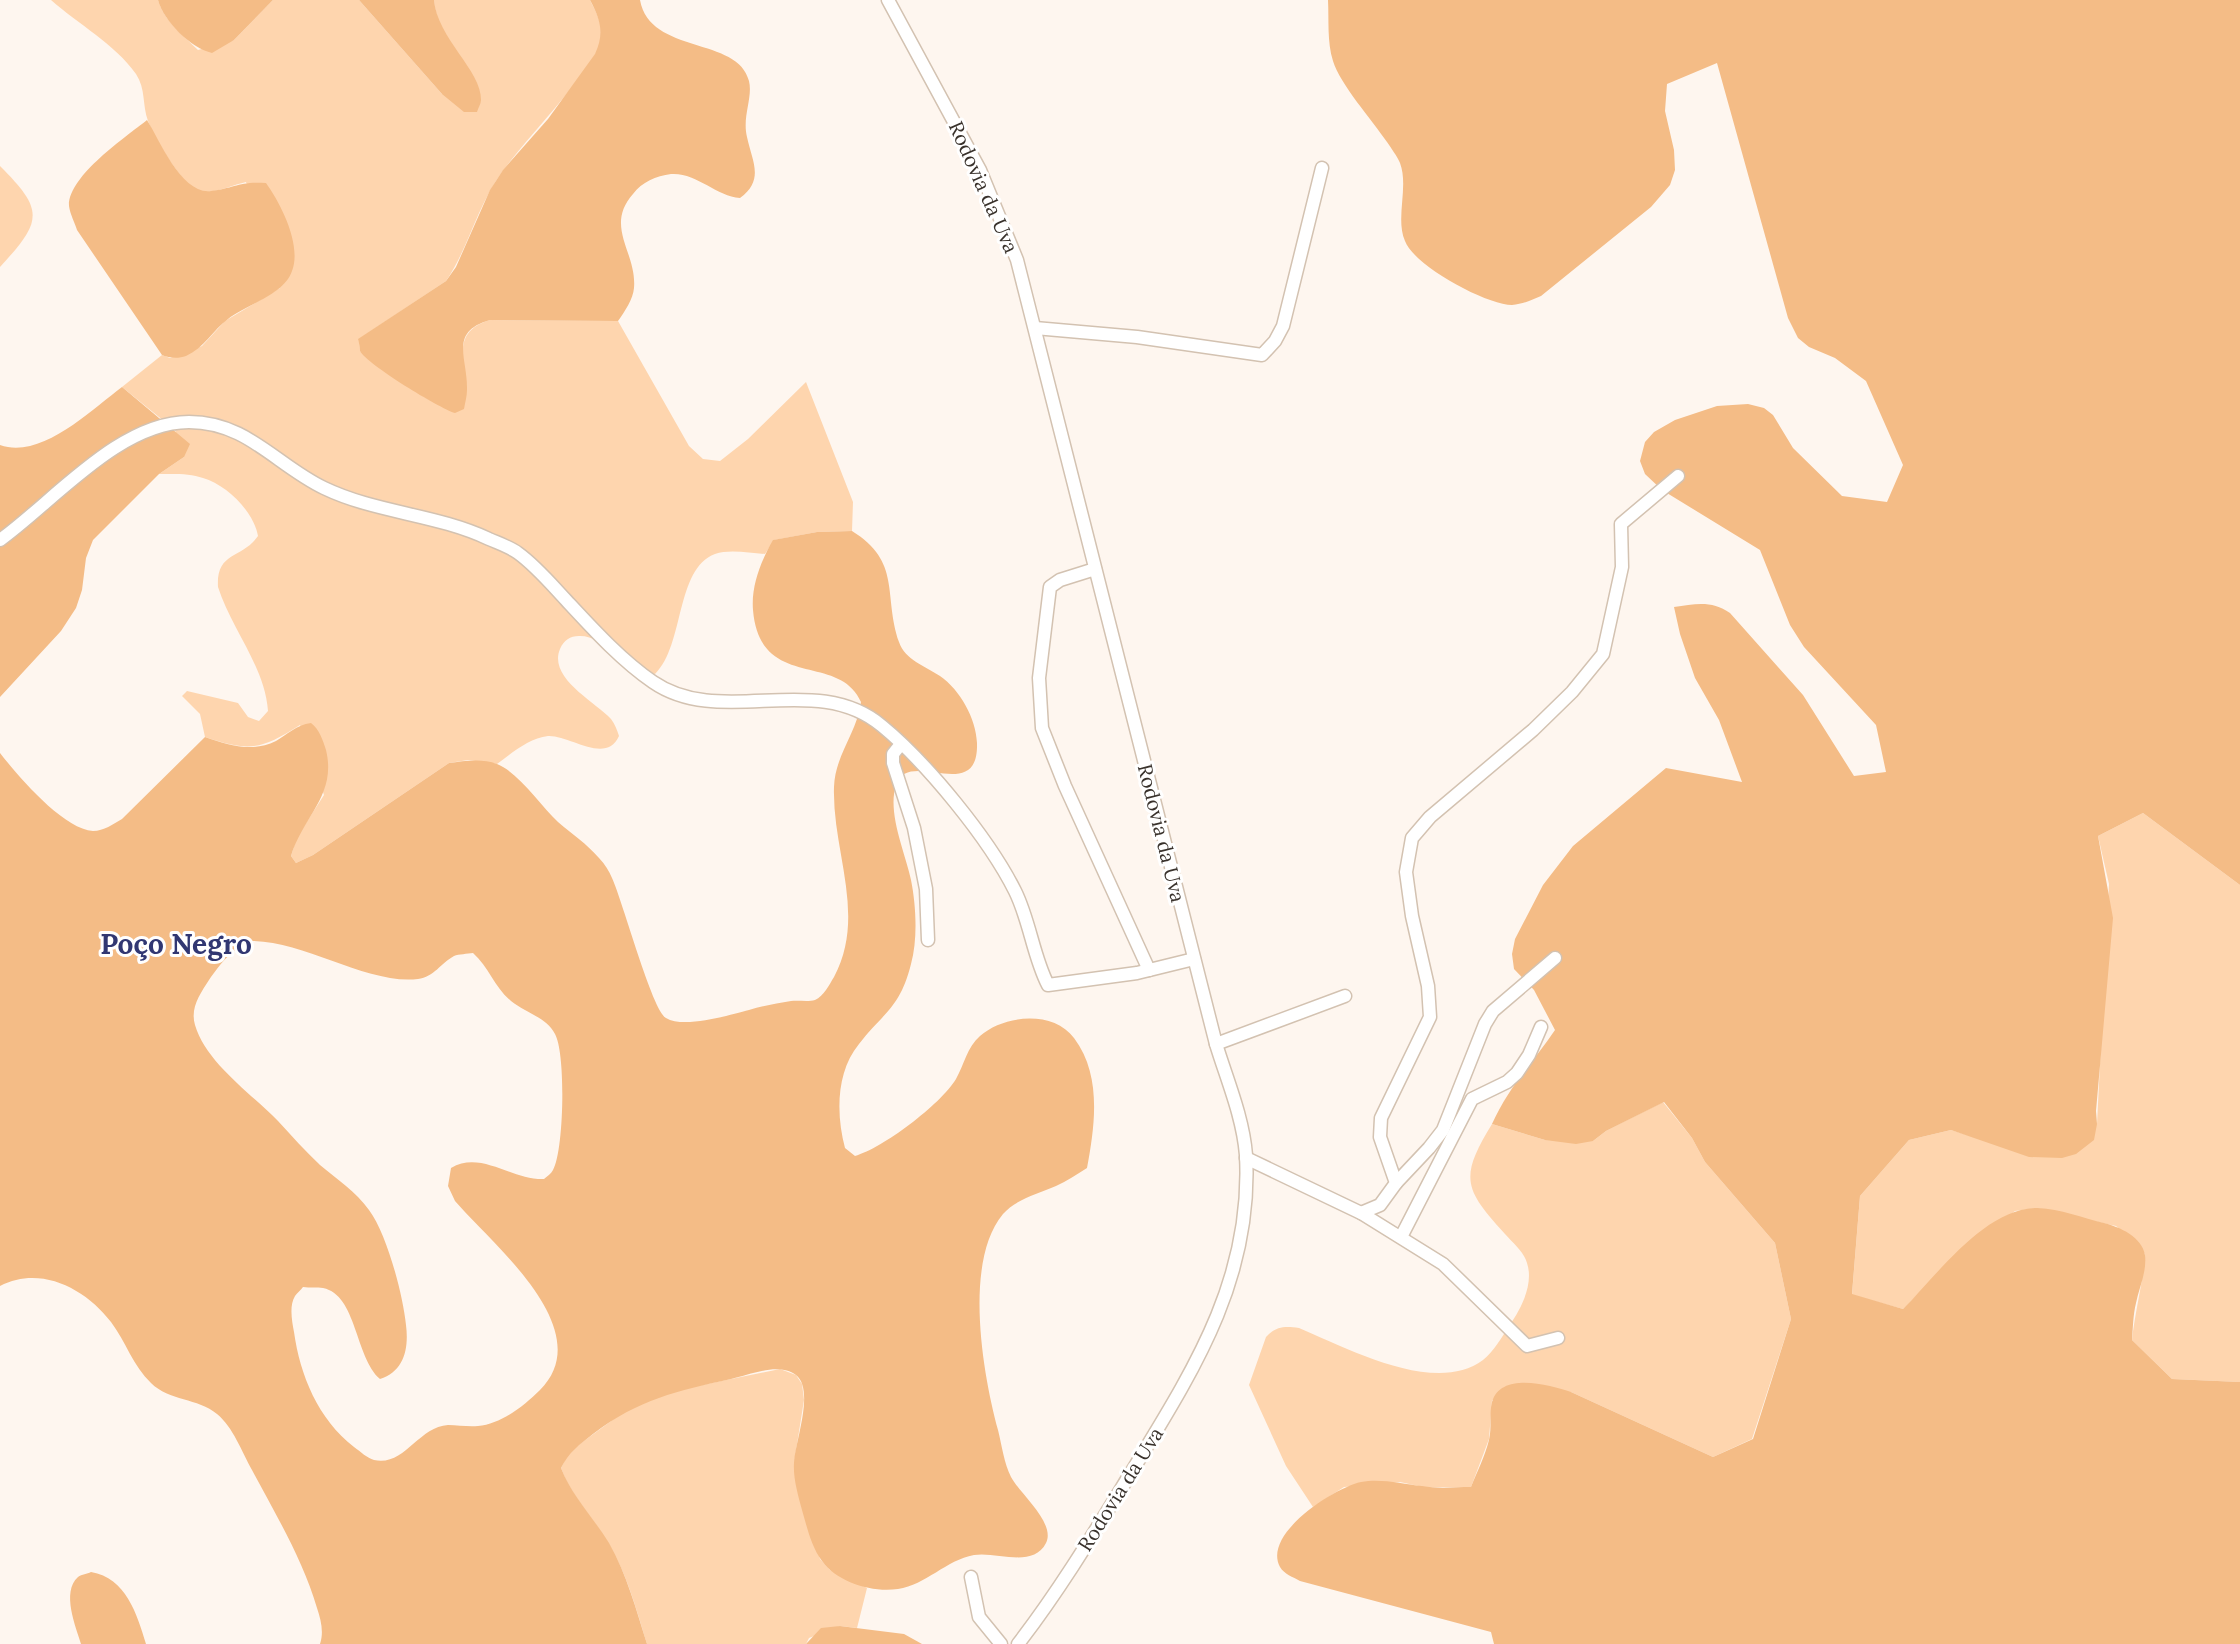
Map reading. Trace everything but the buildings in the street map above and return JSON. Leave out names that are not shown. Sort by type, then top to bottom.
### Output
[{"type":"street","name":"Rodovia da Uva","points":[[888,0],[991,194],[1014,250],[1216,1044],[1241,1124],[1246,1158],[1244,1220],[1234,1270],[1205,1345],[1114,1501],[1047,1606],[1018,1644]]},
{"type":"street","points":[[1035,328],[1137,337],[1262,355],[1275,341],[1286,318],[1322,168]]},
{"type":"street","points":[[0,540],[74,476],[124,444],[156,427],[186,422],[215,424],[251,439],[305,478],[327,489],[451,525],[516,551],[626,659],[654,682],[681,697],[710,701],[830,701],[868,716],[901,744],[964,815],[1003,869],[1023,909],[1048,985],[1149,970],[1194,959]]},
{"type":"street","points":[[1396,1183],[1380,1137],[1381,1118],[1430,1017],[1428,986],[1412,916],[1406,872],[1412,838],[1442,807],[1533,730],[1596,664],[1608,639],[1622,567],[1621,524],[1678,476]]},
{"type":"street","points":[[1095,569],[1060,580],[1050,587],[1039,678],[1039,712],[1042,728],[1065,786],[1149,970]]},
{"type":"street","points":[[901,744],[893,754],[893,763],[914,828],[926,889],[928,940]]},
{"type":"street","points":[[1361,1213],[1380,1205],[1443,1130],[1493,1011],[1555,958]]},
{"type":"street","points":[[1216,1044],[1345,996]]},
{"type":"street","points":[[1401,1237],[1472,1099],[1507,1082],[1517,1073],[1541,1027]]},
{"type":"street","points":[[1246,1158],[1361,1213],[1443,1264],[1527,1346],[1558,1338]]},
{"type":"street","points":[[971,1577],[979,1617],[1001,1644]]},
{"type":"shaded area","points":[[51,0],[158,0],[169,21],[198,50],[234,40],[273,0],[359,0],[442,94],[467,68],[442,28],[434,0],[590,0],[602,35],[594,57],[493,185],[446,281],[359,339],[360,351],[429,400],[467,389],[463,347],[465,338],[478,325],[490,320],[618,321],[689,446],[703,459],[720,461],[748,439],[806,382],[853,502],[852,531],[817,532],[774,540],[765,554],[721,553],[702,562],[686,591],[665,661],[655,674],[635,666],[588,637],[576,636],[565,641],[558,660],[561,670],[575,688],[612,721],[619,736],[613,744],[597,748],[548,736],[527,743],[497,764],[468,760],[449,763],[313,855],[296,863],[291,856],[297,837],[324,795],[300,725],[264,744],[244,746],[220,742],[205,737],[200,714],[182,696],[187,691],[238,703],[248,717],[259,721],[268,711],[261,679],[218,587],[221,567],[258,536],[255,527],[238,501],[212,482],[193,475],[159,474],[184,457],[175,430],[122,387],[162,355],[170,358],[202,346],[225,321],[280,288],[246,182],[209,192],[192,187],[169,160],[151,128],[136,74],[107,44]]},
{"type":"shaded area","points":[[158,0],[273,0],[234,40],[212,53],[179,33]]},
{"type":"shaded area","points":[[359,0],[434,0],[443,28],[479,89],[481,102],[477,112],[464,112],[442,94]]},
{"type":"shaded area","points":[[590,0],[640,0],[647,17],[660,30],[729,57],[742,67],[750,87],[746,129],[755,177],[748,191],[740,198],[680,174],[660,176],[641,186],[625,206],[621,218],[634,288],[618,321],[490,320],[477,325],[465,339],[467,395],[464,409],[455,413],[420,395],[376,366],[360,351],[358,339],[446,281],[456,267],[490,190],[503,170],[548,119],[595,54],[600,26]]},
{"type":"shaded area","points":[[1328,0],[2240,0],[2240,885],[2143,813],[2098,836],[2113,918],[2094,1140],[2076,1154],[2062,1158],[2029,1157],[1951,1130],[1909,1140],[1860,1196],[1852,1294],[1903,1309],[1964,1245],[2000,1219],[2019,1211],[2038,1208],[2063,1212],[2110,1225],[2135,1238],[2143,1249],[2145,1261],[2132,1340],[2172,1379],[2240,1382],[2240,1644],[1494,1644],[1491,1632],[1300,1581],[1280,1567],[1277,1554],[1281,1541],[1291,1527],[1319,1503],[1349,1486],[1376,1481],[1471,1487],[1489,1440],[1492,1402],[1497,1392],[1515,1383],[1539,1384],[1571,1392],[1713,1457],[1753,1439],[1791,1319],[1775,1243],[1705,1162],[1692,1138],[1664,1102],[1606,1131],[1593,1141],[1576,1144],[1545,1140],[1492,1124],[1513,1087],[1555,1030],[1534,990],[1514,969],[1512,954],[1515,939],[1543,885],[1573,846],[1666,768],[1742,782],[1719,720],[1695,678],[1674,607],[1710,605],[1730,613],[1803,695],[1854,776],[1886,772],[1876,725],[1804,647],[1790,625],[1760,550],[1662,490],[1645,474],[1640,461],[1645,442],[1654,432],[1675,420],[1717,406],[1748,404],[1764,408],[1773,415],[1793,448],[1842,496],[1887,502],[1903,465],[1866,381],[1835,358],[1809,347],[1798,338],[1788,318],[1717,63],[1667,84],[1665,111],[1675,170],[1670,185],[1651,207],[1541,296],[1512,305],[1486,299],[1452,282],[1411,251],[1402,232],[1403,182],[1400,163],[1349,91],[1333,61]]},
{"type":"shaded area","points":[[147,120],[181,176],[200,190],[266,183],[283,213],[294,249],[292,271],[281,287],[228,319],[198,348],[180,358],[162,355],[77,230],[69,206],[71,194],[88,170]]},
{"type":"shaded area","points":[[0,166],[25,194],[33,216],[24,238],[0,267]]},
{"type":"shaded area","points":[[122,387],[190,444],[184,457],[159,474],[93,540],[86,558],[76,608],[61,631],[0,697],[0,445],[16,448],[32,446],[48,439],[81,419]]},
{"type":"shaded area","points":[[852,531],[878,555],[885,567],[894,625],[902,648],[954,689],[966,705],[977,743],[975,761],[967,771],[955,774],[914,771],[903,775],[896,785],[895,820],[914,900],[913,954],[902,991],[859,1044],[846,1067],[839,1108],[845,1148],[855,1156],[910,1124],[937,1101],[956,1079],[980,1036],[1015,1020],[1041,1020],[1065,1029],[1083,1052],[1093,1084],[1094,1118],[1087,1168],[1021,1201],[1003,1214],[991,1235],[983,1260],[980,1289],[982,1350],[1005,1460],[1011,1477],[1042,1518],[1048,1535],[1046,1543],[1040,1551],[1023,1557],[983,1554],[964,1558],[918,1583],[898,1589],[866,1587],[837,1575],[822,1561],[815,1549],[796,1486],[794,1463],[804,1404],[801,1382],[789,1371],[764,1371],[676,1392],[626,1412],[579,1445],[561,1468],[615,1555],[631,1592],[647,1644],[320,1644],[321,1622],[304,1573],[237,1440],[223,1419],[201,1405],[166,1393],[151,1383],[111,1322],[75,1290],[61,1283],[31,1278],[0,1286],[0,753],[55,812],[81,828],[97,831],[122,819],[205,737],[231,745],[258,747],[311,723],[326,750],[327,780],[296,842],[291,856],[296,863],[313,855],[449,763],[473,760],[491,762],[513,774],[558,822],[590,848],[605,865],[653,996],[666,1018],[695,1022],[780,1003],[815,1000],[824,993],[834,977],[848,930],[846,883],[834,787],[838,765],[861,702],[850,687],[836,678],[784,662],[770,652],[759,635],[753,601],[758,574],[773,540],[817,532]],"holes":[[[253,941],[273,943],[358,970],[399,979],[424,978],[454,956],[473,953],[505,995],[551,1028],[559,1045],[562,1081],[560,1144],[552,1171],[544,1179],[532,1178],[485,1164],[462,1163],[451,1168],[448,1186],[455,1201],[514,1263],[534,1289],[549,1315],[557,1341],[555,1366],[540,1390],[504,1418],[487,1425],[437,1427],[403,1453],[385,1461],[371,1459],[354,1447],[321,1410],[301,1364],[292,1314],[293,1300],[303,1287],[323,1288],[334,1293],[343,1302],[372,1369],[380,1379],[395,1371],[405,1351],[406,1325],[398,1282],[382,1234],[358,1197],[320,1165],[219,1065],[195,1025],[194,1013],[199,996],[228,957]]]},
{"type":"shaded area","points":[[2143,813],[2240,885],[2240,1382],[2172,1379],[2132,1340],[2145,1254],[2116,1226],[2037,1208],[2015,1211],[1937,1275],[1903,1309],[1852,1295],[1860,1196],[1909,1140],[1951,1130],[1977,1138],[2097,1124],[2109,884],[2098,836]]},
{"type":"shaded area","points":[[1663,1102],[1692,1138],[1705,1162],[1775,1243],[1791,1319],[1752,1439],[1713,1457],[1571,1392],[1492,1400],[1489,1439],[1471,1487],[1423,1487],[1400,1482],[1344,1487],[1313,1507],[1286,1466],[1249,1385],[1266,1337],[1281,1328],[1299,1328],[1366,1356],[1416,1371],[1441,1373],[1463,1370],[1483,1360],[1498,1344],[1518,1312],[1529,1279],[1523,1255],[1481,1205],[1471,1182],[1474,1158],[1492,1124],[1545,1140],[1593,1141],[1606,1131]]},
{"type":"shaded area","points":[[780,1369],[796,1375],[802,1384],[804,1400],[794,1463],[820,1559],[830,1570],[867,1588],[857,1628],[840,1626],[809,1638],[806,1644],[647,1644],[619,1563],[561,1468],[569,1452],[622,1413],[646,1401],[687,1388]]},
{"type":"shaded area","points":[[91,1572],[113,1582],[128,1599],[146,1644],[81,1644],[71,1610],[71,1591],[78,1577]]},
{"type":"shaded area","points":[[840,1626],[904,1634],[922,1644],[806,1644],[821,1628]]},
{"type":"district","name":"Poço Negro","points":[[176,944]]}]
